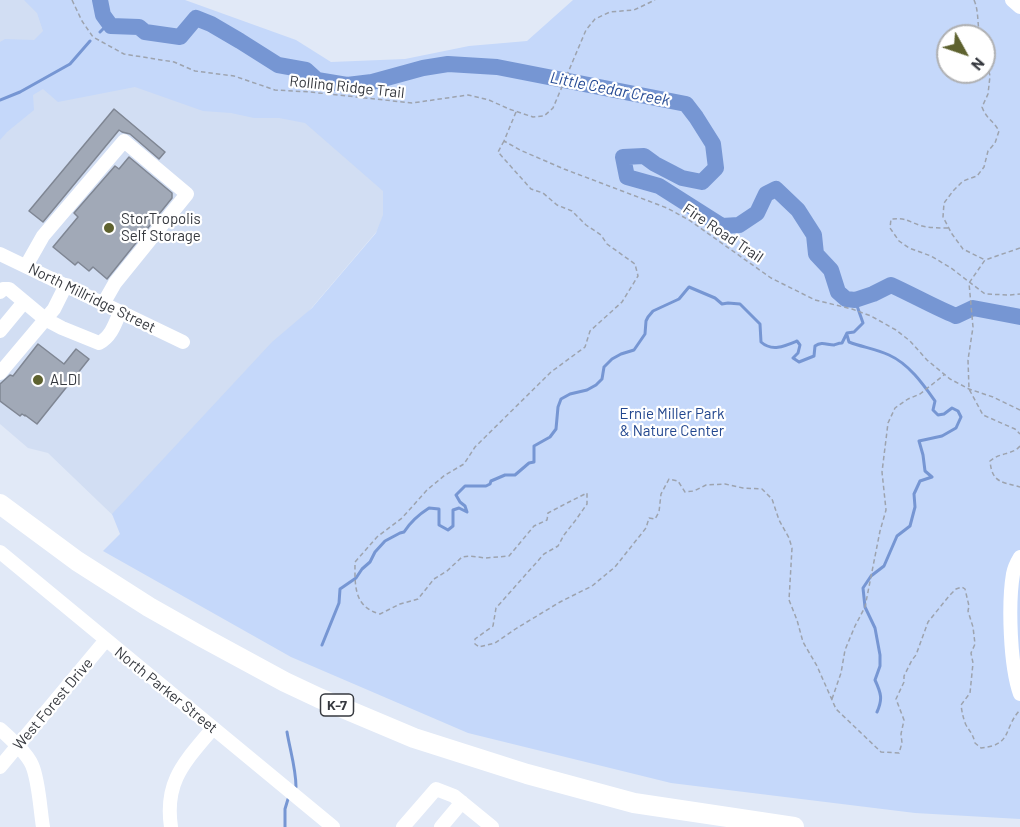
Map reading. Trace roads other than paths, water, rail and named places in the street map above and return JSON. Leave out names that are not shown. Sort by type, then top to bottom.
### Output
[{"type":"highway","name":"K-7","points":[[0,504],[77,561],[193,632],[285,682],[414,738],[527,774],[634,803],[794,827]]},
{"type":"street","points":[[1012,0],[1020,7]]},
{"type":"street","points":[[26,266],[43,236],[124,141],[187,194],[115,283],[103,304]]},
{"type":"street","name":"North Millridge Street","points":[[0,254],[183,342]]},
{"type":"street","points":[[0,373],[54,309],[66,285]]},
{"type":"street","points":[[0,292],[3,289],[9,289],[45,319],[99,343],[105,340],[110,333],[120,312]]},
{"type":"street","points":[[0,331],[24,302]]},
{"type":"street","name":"North Parker Street","points":[[0,552],[333,827]]},
{"type":"street","points":[[1020,557],[1013,571],[1011,604],[1014,663],[1020,694]]},
{"type":"street","name":"West Forest Drive","points":[[0,767],[105,641]]},
{"type":"street","points":[[171,827],[169,812],[174,784],[184,764],[213,728]]},
{"type":"street","points":[[0,729],[32,763],[43,827]]},
{"type":"street","points":[[403,827],[436,789],[454,796],[492,827]]},
{"type":"street","points":[[441,827],[462,802]]},
{"type":"waterway","name":"Little Cedar Creek","points":[[100,0],[103,15],[111,26],[139,27],[145,32],[180,37],[196,18],[211,24],[278,65],[306,70],[317,80],[347,85],[372,82],[423,68],[448,64],[497,67],[686,104],[713,144],[716,168],[702,182],[682,178],[644,156],[623,157],[627,177],[659,186],[722,226],[739,225],[757,213],[766,194],[776,189],[798,210],[814,235],[816,254],[831,270],[838,292],[846,299],[855,300],[891,285],[956,316],[973,308],[1020,317]]},
{"type":"waterway","points":[[100,32],[111,26]]},
{"type":"waterway","points":[[0,100],[20,92],[70,64],[90,41]]},
{"type":"waterway","points":[[322,645],[339,603],[340,589],[356,578],[385,541],[404,532],[415,518],[429,508],[439,509],[439,525],[448,530],[453,526],[453,510],[459,508],[467,512],[456,495],[465,486],[486,486],[491,481],[505,475],[515,475],[529,463],[534,462],[534,446],[550,437],[556,429],[561,399],[596,385],[602,379],[604,367],[612,359],[634,350],[645,334],[646,321],[653,311],[679,299],[689,287],[715,298],[722,304],[740,304],[760,324],[761,342],[765,345],[779,347],[797,341],[800,345],[798,353],[793,358],[799,362],[814,356],[815,346],[822,343],[834,345],[842,343],[847,333],[854,332],[863,323],[855,300]]},
{"type":"waterway","points":[[847,335],[849,342],[889,355],[909,369],[935,401],[933,410],[938,415],[952,408],[958,411],[961,417],[956,428],[942,436],[919,441],[925,471],[932,477],[920,481],[914,494],[915,507],[910,526],[897,536],[884,566],[871,576],[863,588],[865,607],[875,628],[880,655],[880,666],[875,680],[881,696],[877,712]]},
{"type":"waterway","points":[[287,732],[296,787]]},
{"type":"waterway","points":[[285,827],[285,809],[288,799]]},
{"type":"place","name":"StorTropolis Self Storage","points":[[109,228]]},
{"type":"place","name":"ALDI","points":[[38,380]]},
{"type":"park label","name":"Ernie Miller Park & Nature Center","points":[[672,422]]}]
